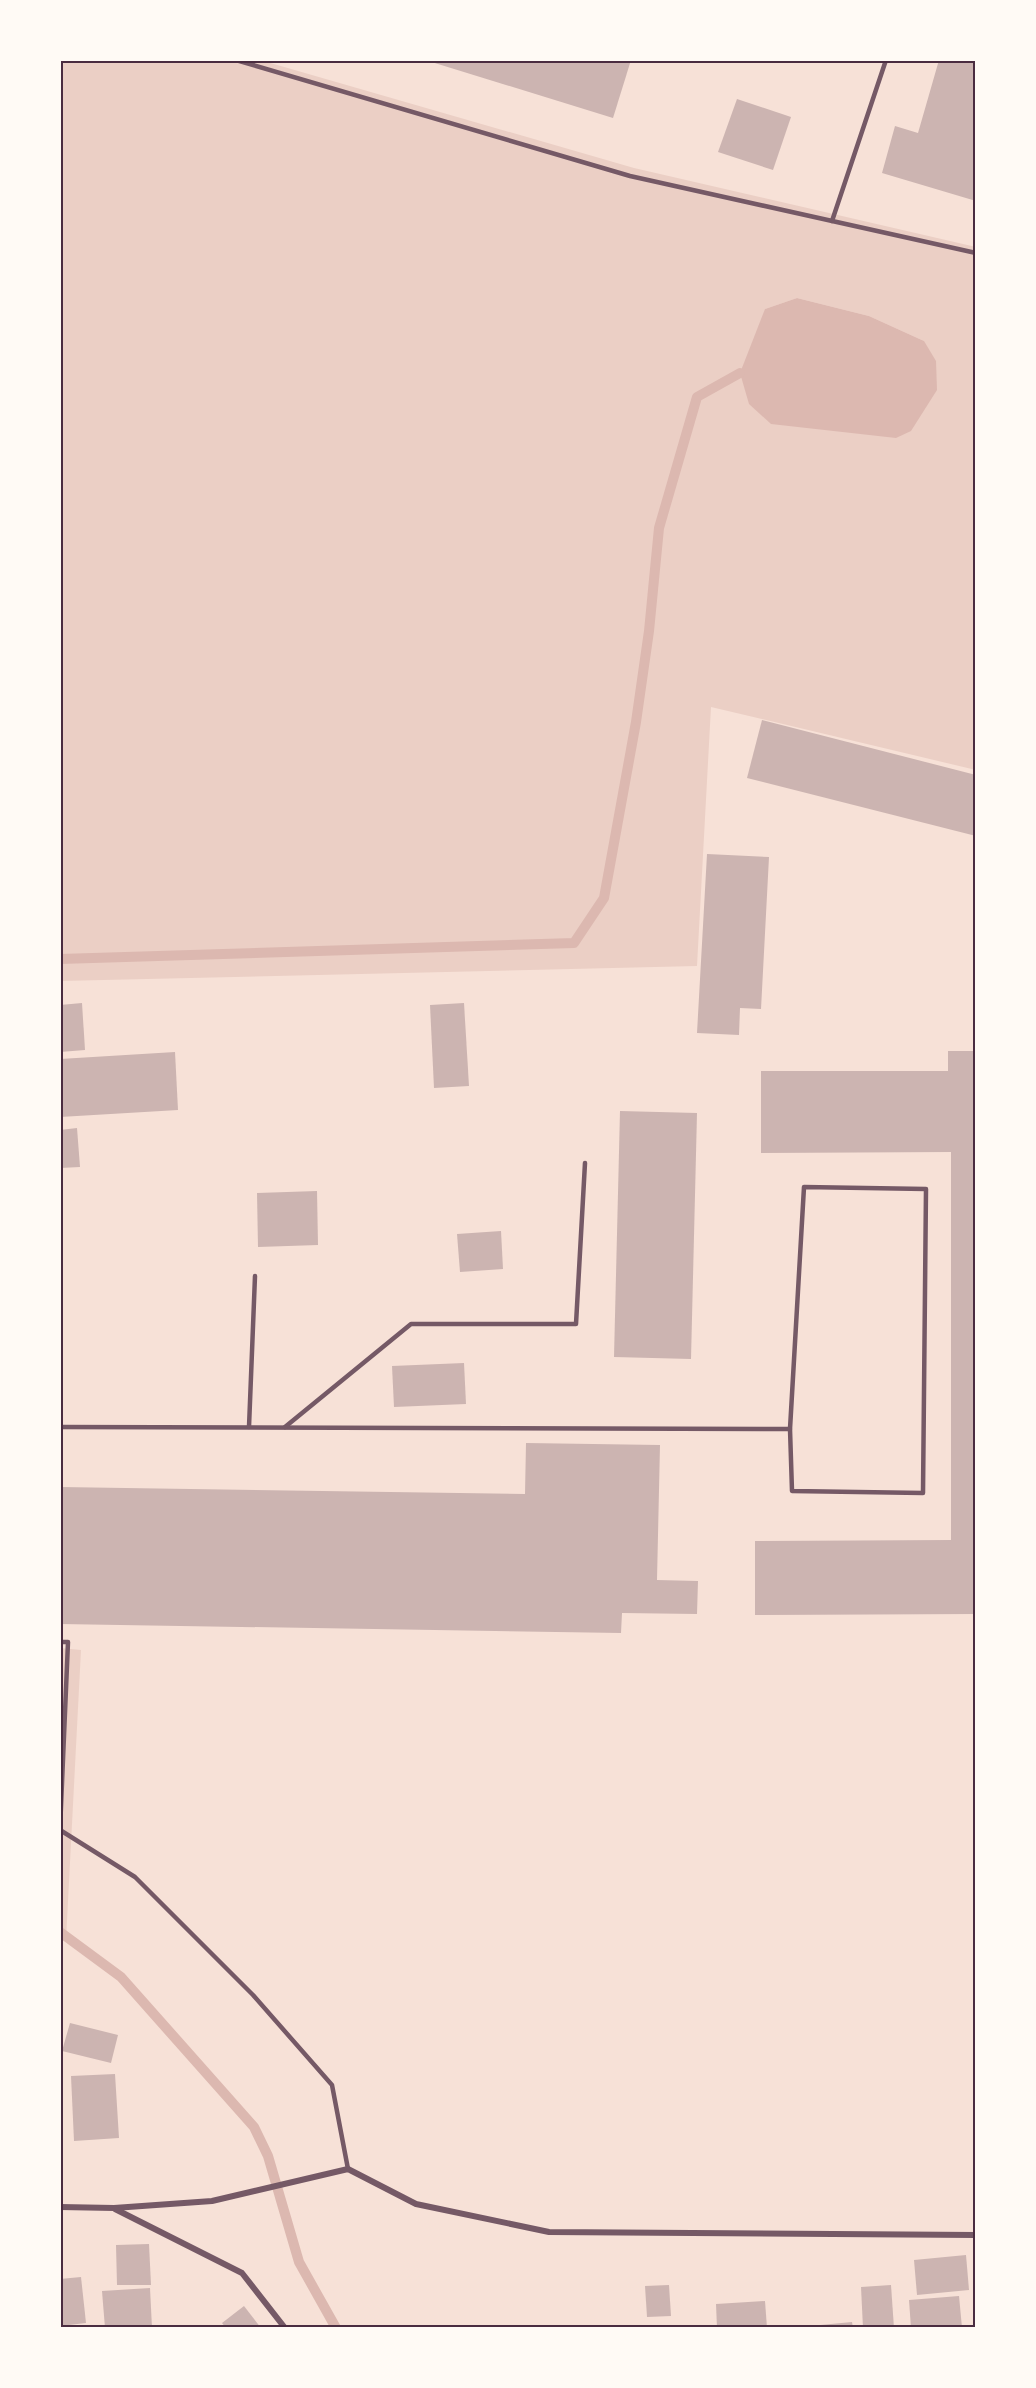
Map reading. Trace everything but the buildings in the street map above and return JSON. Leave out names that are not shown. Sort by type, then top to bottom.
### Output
[{"type":"street","points":[[60,2207],[114,2208],[212,2201],[348,2169],[416,2204],[549,2232],[976,2235]]},
{"type":"street","points":[[114,2208],[242,2273],[285,2328]]},
{"type":"lane","points":[[236,60],[630,176],[976,253]]},
{"type":"lane","points":[[832,221],[886,60]]},
{"type":"lane","points":[[284,1428],[411,1324],[576,1324],[585,1163]]},
{"type":"lane","points":[[804,1187],[926,1189],[923,1493],[792,1491],[790,1429],[804,1187]]},
{"type":"lane","points":[[249,1427],[255,1276]]},
{"type":"lane","points":[[60,1427],[790,1429]]},
{"type":"lane","points":[[60,1642],[68,1642],[60,1830],[135,1877],[253,1995],[332,2085],[348,2169]]},
{"type":"shaded area","points":[[60,60],[260,60],[634,168],[976,247],[976,770],[711,707],[697,966],[60,981]],"holes":[[[797,298],[869,316],[924,341],[765,309]]]},
{"type":"shaded area","points":[[797,298],[869,316],[924,341],[936,361],[937,390],[911,431],[896,438],[771,424],[749,404],[740,373],[765,309]]},
{"type":"shaded area","points":[[60,1648],[81,1650],[66,1940],[60,1936]]},
{"type":"waterway","points":[[60,959],[574,943],[604,898],[636,722],[649,631],[659,528],[697,397],[740,373]]},
{"type":"waterway","points":[[60,1932],[121,1977],[254,2127],[268,2156],[299,2262],[336,2328]]}]
